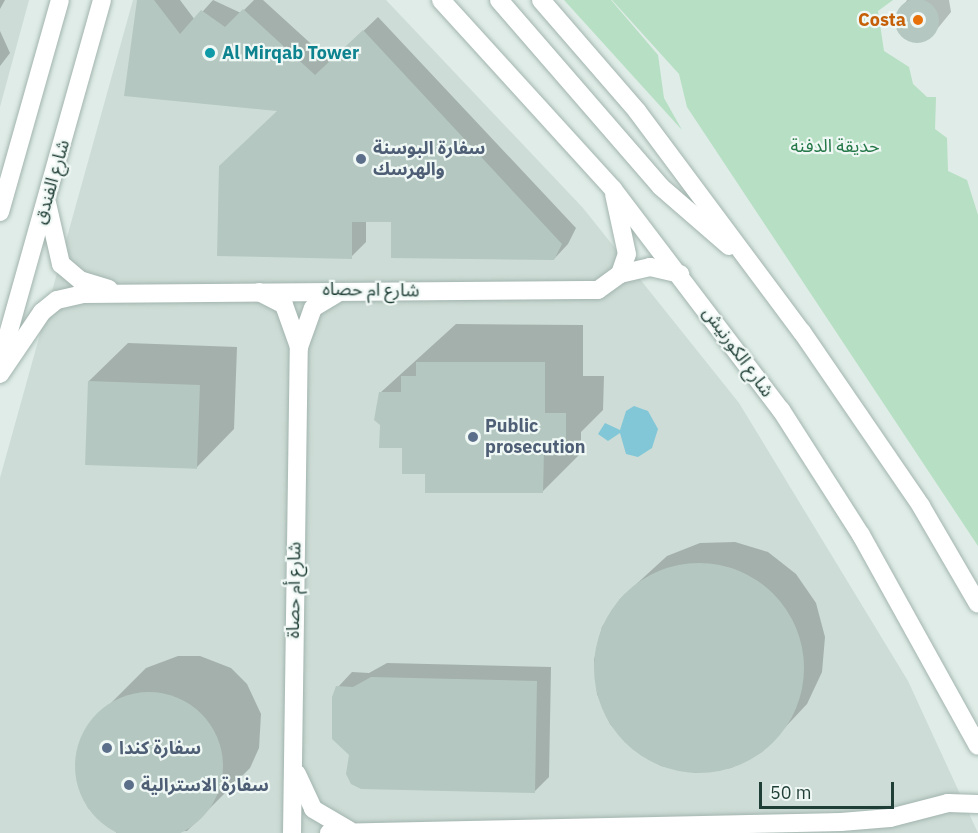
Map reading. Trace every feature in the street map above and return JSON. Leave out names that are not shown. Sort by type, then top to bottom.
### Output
[{"type":"street","points":[[0,212],[60,0]]},
{"type":"street","name":"شارع الفندق","points":[[0,363],[47,203],[102,0]]},
{"type":"street","name":"شارع الكورنيش","points":[[441,0],[613,189],[680,274],[781,410],[861,534],[978,746]]},
{"type":"street","points":[[499,0],[661,187],[748,260]]},
{"type":"street","points":[[541,0],[637,111],[853,404],[978,604]]},
{"type":"street","points":[[613,189],[627,247],[620,273]]},
{"type":"street","name":"شارع ام حصاه","points":[[47,203],[61,264],[80,280],[117,291]]},
{"type":"street","name":"شارع ام حصاه","points":[[0,374],[42,312],[57,300],[117,291],[254,289],[584,291],[598,290],[620,273],[650,267],[680,274]]},
{"type":"street","name":"شارع أم حصاة","points":[[254,289],[284,305],[299,347]]},
{"type":"street","name":"شارع أم حصاة","points":[[292,833],[299,347],[313,308],[344,290]]},
{"type":"street","points":[[292,755],[307,801],[349,830]]},
{"type":"street","points":[[329,833],[349,830],[602,830],[869,820],[948,803],[978,804]]},
{"type":"shaded area","points":[[0,0],[29,0],[0,107]]},
{"type":"shaded area","points":[[133,0],[386,0],[583,208],[739,403],[908,681],[978,833],[0,833],[0,478]]},
{"type":"green space","points":[[564,0],[611,0],[658,55],[664,98],[682,130]]},
{"type":"green space","name":"حديقة الدفنة","points":[[612,0],[893,0],[878,11],[884,51],[909,67],[913,84],[927,97],[936,97],[935,129],[947,138],[948,171],[967,180],[978,215],[978,546],[687,107],[679,74]]},
{"type":"water","points":[[634,406],[648,411],[658,429],[652,448],[638,457],[626,454],[620,433],[608,441],[598,434],[605,423],[620,430],[626,411]]},
{"type":"building","name":"Costa","points":[[917,-1],[926,0],[933,5],[938,12],[938,30],[933,37],[926,42],[917,43],[908,42],[901,37],[896,30],[895,21],[896,12],[901,5],[908,0]]},
{"type":"building","points":[[137,0],[154,0],[180,34],[201,10],[225,27],[243,9],[315,75],[363,30],[562,244],[554,260],[391,258],[391,222],[352,222],[352,259],[217,256],[219,166],[277,111],[124,96]]},
{"type":"building","name":"Public prosecution","points":[[416,362],[545,362],[545,413],[566,413],[566,450],[544,451],[543,493],[425,493],[425,474],[402,474],[402,448],[379,448],[380,425],[374,420],[379,392],[401,392],[401,376],[416,376]]},
{"type":"building","points":[[88,381],[200,385],[197,469],[85,465]]},
{"type":"building","points":[[689,563],[709,563],[730,567],[749,575],[774,593],[787,609],[800,637],[804,668],[800,699],[787,727],[774,743],[758,756],[730,769],[709,773],[689,773],[668,769],[649,761],[624,743],[611,727],[598,699],[594,678],[594,658],[598,637],[606,618],[624,593],[640,580],[668,567]]},
{"type":"building","points":[[371,677],[537,681],[535,793],[361,789],[351,784],[346,774],[349,755],[332,739],[332,697],[336,686],[353,687]]},
{"type":"building","points":[[149,692],[177,698],[201,714],[217,738],[223,766],[217,794],[201,818],[177,834],[149,840],[121,834],[97,818],[81,794],[75,766],[81,738],[97,714],[121,698]]},
{"type":"place","name":"Costa","points":[[918,20]]},
{"type":"place","name":"Al Mirqab Tower","points":[[210,53]]},
{"type":"place","name":"سفارة البوسنة والهرسك","points":[[361,159]]},
{"type":"place","name":"Public prosecution","points":[[473,437]]},
{"type":"place","name":"سفارة كندا","points":[[107,748]]},
{"type":"place","name":"سفارة الاسترالية","points":[[129,785]]}]
